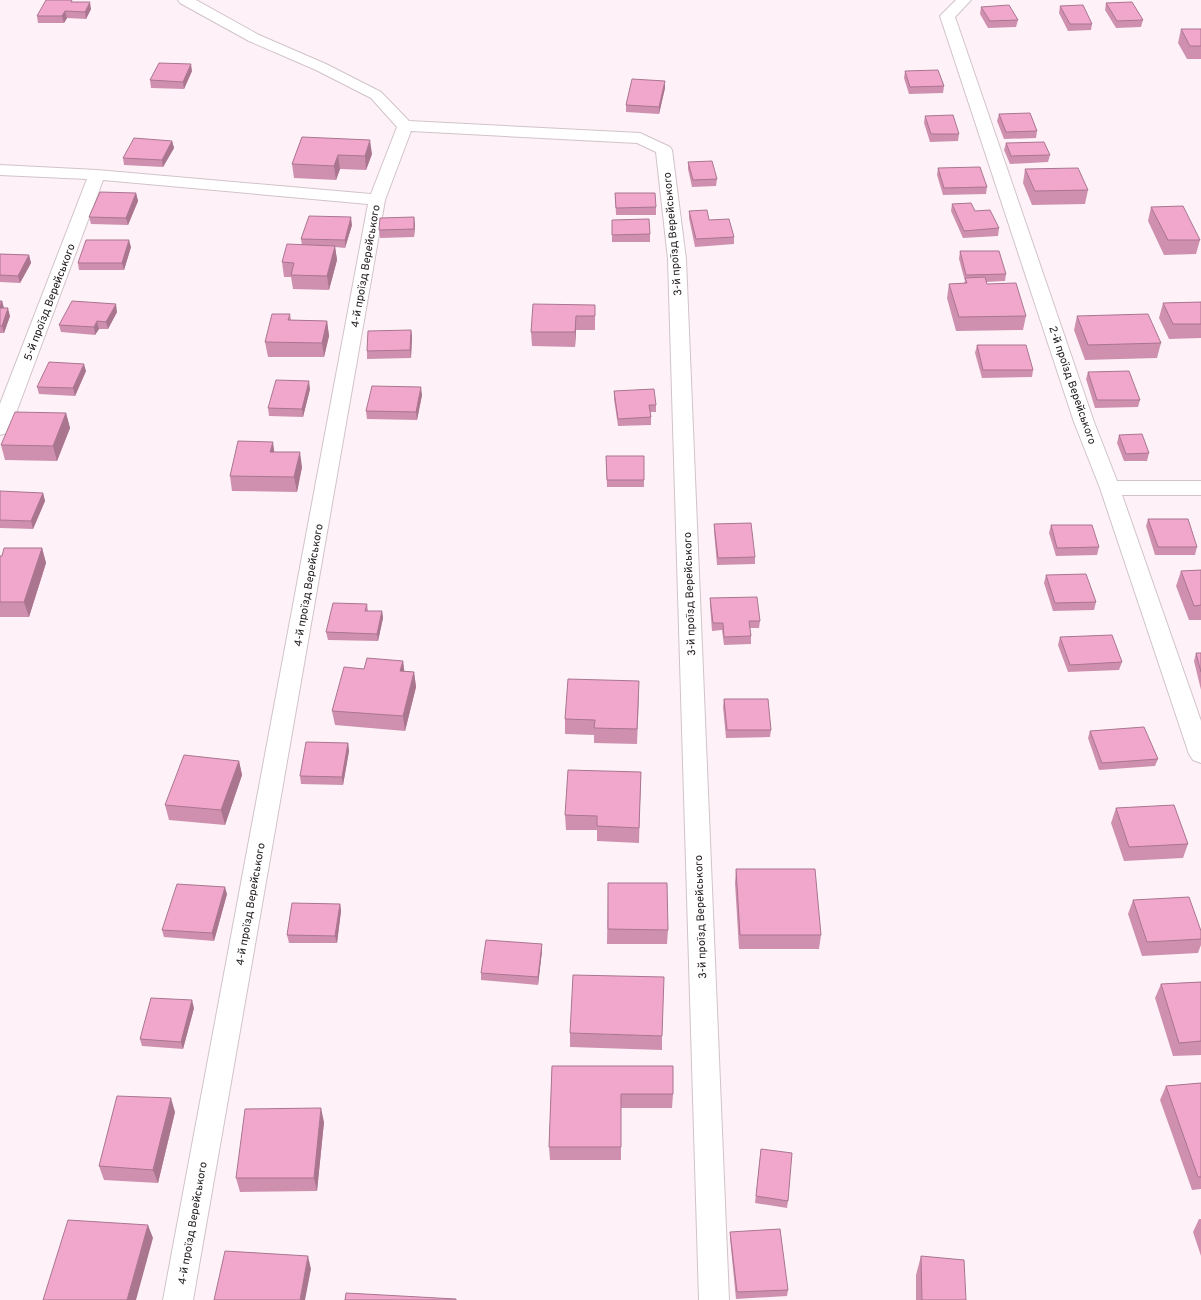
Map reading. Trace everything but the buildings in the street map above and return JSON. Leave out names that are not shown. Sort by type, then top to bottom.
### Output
[{"type":"street","points":[[185,0],[254,38],[321,67],[376,95],[405,126]]},
{"type":"street","name":"2-й проїзд Верейського","points":[[964,0],[947,16],[1020,226],[1084,422],[1110,488],[1201,754]]},
{"type":"street","name":"4-й проїзд Верейського","points":[[178,1300],[377,200],[405,126]]},
{"type":"street","name":"3-й проїзд Верейського","points":[[405,126],[640,138],[664,150],[677,259],[714,1300]]},
{"type":"street","points":[[0,170],[97,175],[377,200]]},
{"type":"street","name":"5-й проїзд Верейського","points":[[0,429],[97,175]]},
{"type":"street","points":[[1110,488],[1201,488]]}]
